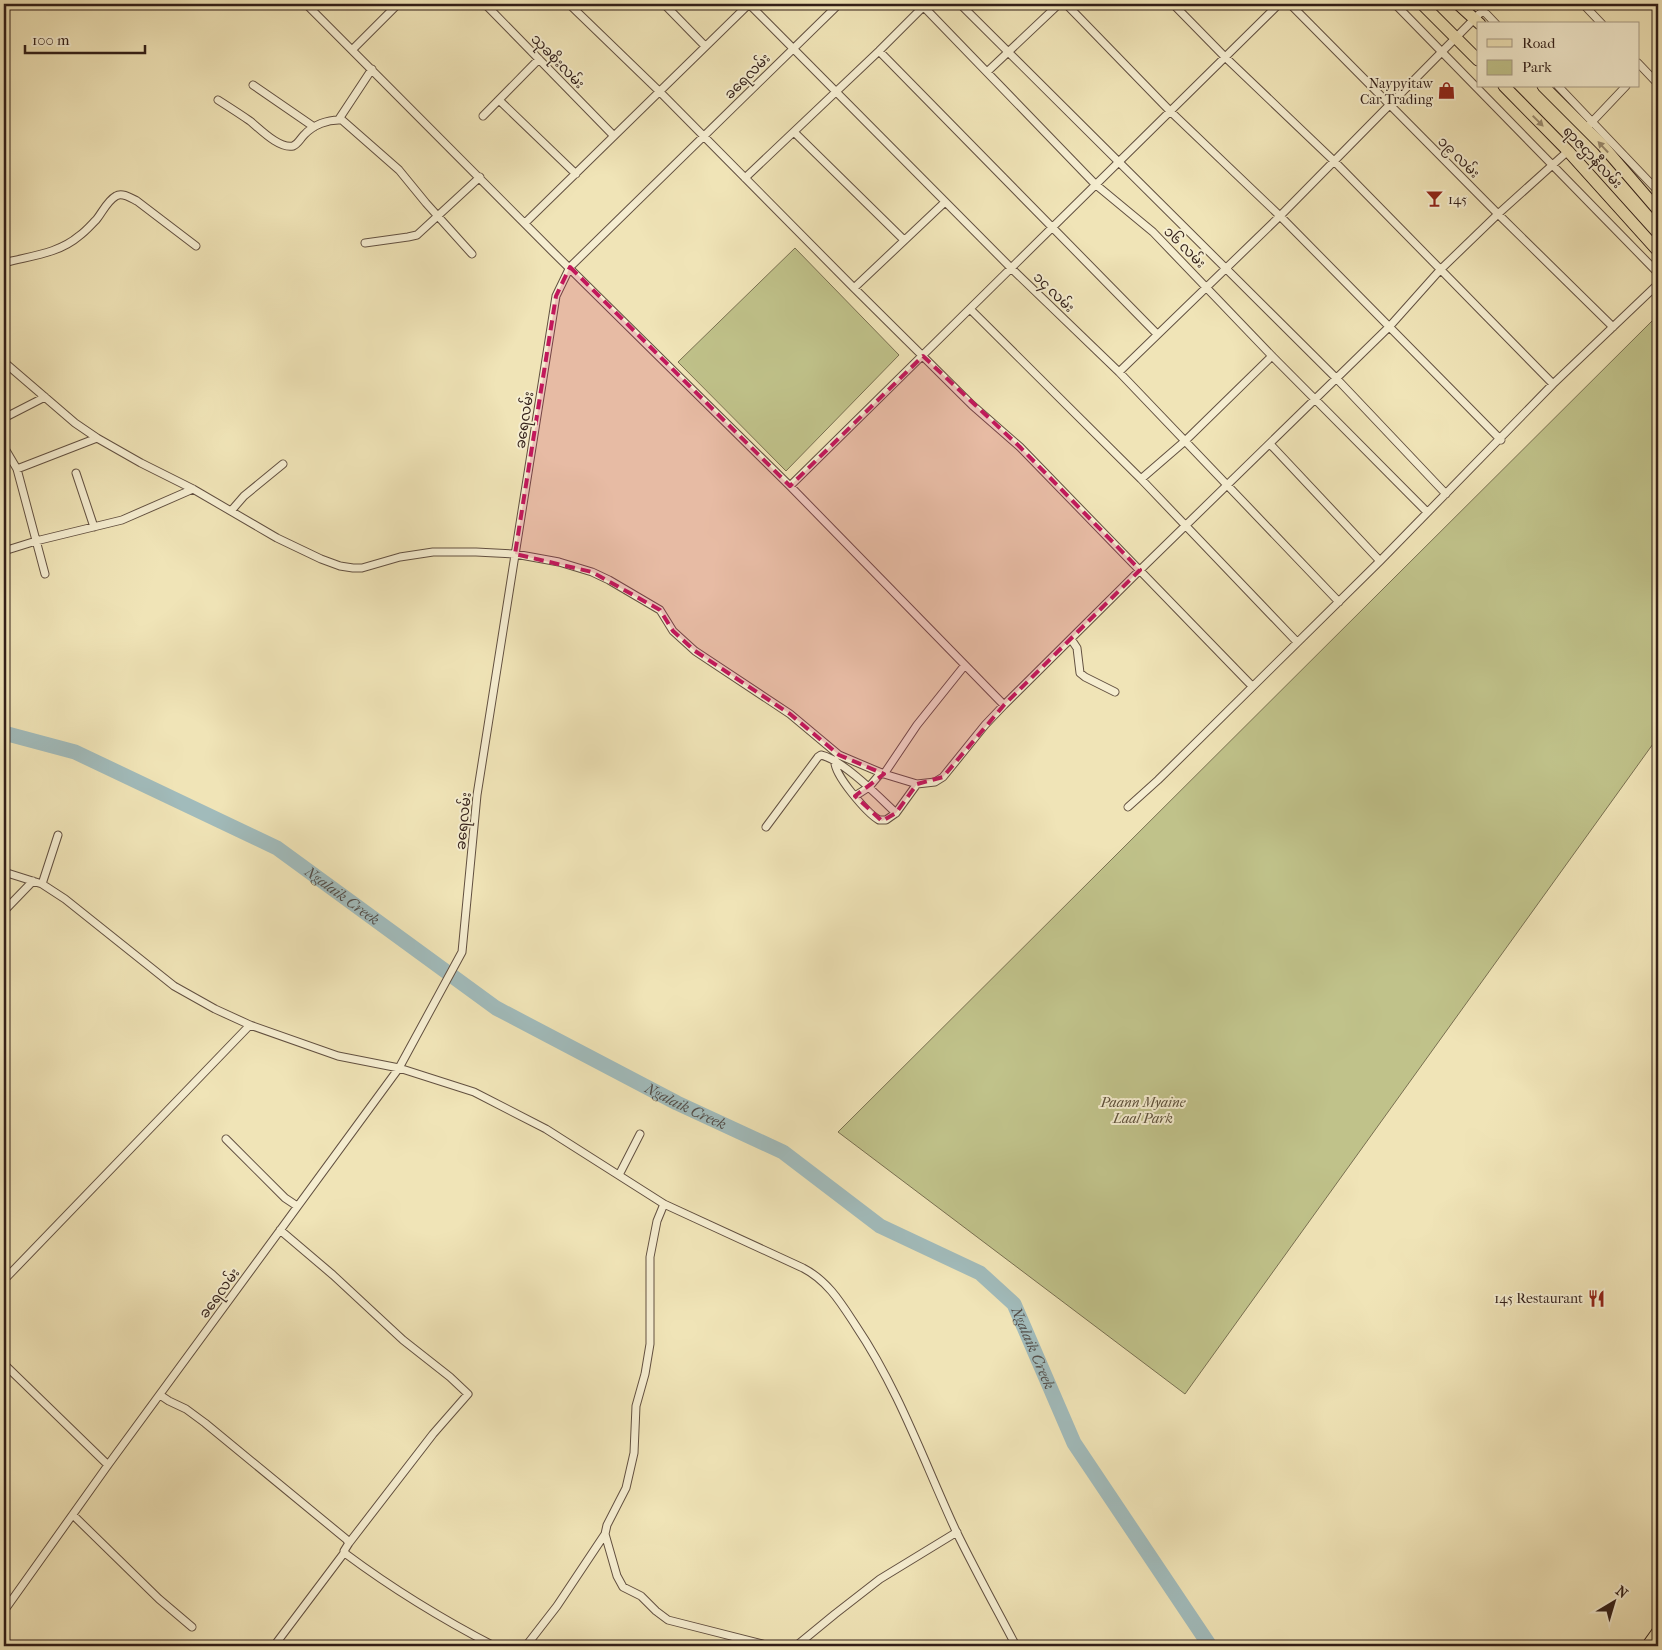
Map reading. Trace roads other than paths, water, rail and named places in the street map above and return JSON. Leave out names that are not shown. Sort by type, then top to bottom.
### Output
[{"type":"highway","points":[[1648,1646],[1658,1632]]},
{"type":"main road","points":[[1422,4],[1477,59]]},
{"type":"main road","points":[[1458,4],[1479,17]]},
{"type":"main road","name":"ရာဇဌာနီလမ်း","points":[[1506,88],[1568,151],[1658,251]]},
{"type":"main road","name":"ရာဇဌာနီလမ်း","points":[[1545,88],[1589,125],[1602,145],[1658,210]]},
{"type":"street","points":[[306,4],[790,486],[1004,705]]},
{"type":"street","points":[[353,49],[398,4]]},
{"type":"street","name":"သုခစိုးလမ်း","points":[[485,4],[614,136]]},
{"type":"street","points":[[569,4],[660,91],[972,405],[1020,447],[1252,686]]},
{"type":"street","points":[[664,4],[705,46]]},
{"type":"street","points":[[525,223],[749,4]]},
{"type":"street","name":"၁၄ လမ်း","points":[[749,4],[1012,269],[1119,372],[1339,602]]},
{"type":"street","name":"ခရေလမ်း","points":[[4,1611],[108,1465],[399,1068],[462,952],[477,795],[556,296],[560,285],[570,267],[839,4]]},
{"type":"street","points":[[960,4],[1118,162],[1227,267],[1446,494]]},
{"type":"street","points":[[987,72],[1059,4]]},
{"type":"street","points":[[1066,4],[1170,111],[1280,216],[1501,440]]},
{"type":"street","points":[[1172,4],[1334,162],[1554,384]]},
{"type":"street","points":[[790,486],[1279,4]]},
{"type":"street","name":"၁၉ လမ်း","points":[[1290,4],[1613,327]]},
{"type":"street","points":[[1395,4],[1477,88]]},
{"type":"street","points":[[1477,4],[1479,17]]},
{"type":"street","points":[[1119,372],[1280,216],[1490,4]]},
{"type":"street","points":[[1583,4],[1600,22]]},
{"type":"street","points":[[745,178],[879,51],[922,5]]},
{"type":"street","name":"၁၆ လမ်း","points":[[922,5],[1095,184],[1153,232],[1272,356],[1427,512]]},
{"type":"street","points":[[1479,17],[1491,22]]},
{"type":"street","points":[[879,51],[1157,334]]},
{"type":"street","points":[[484,116],[539,59]]},
{"type":"street","points":[[218,100],[250,121],[273,140],[286,146],[296,144],[314,127],[339,119],[372,68]]},
{"type":"street","points":[[1640,68],[1658,84]]},
{"type":"street","points":[[253,85],[314,127]]},
{"type":"street","points":[[1477,88],[1658,274]]},
{"type":"street","points":[[1560,88],[1589,125],[1658,191]]},
{"type":"street","points":[[1589,125],[1624,88]]},
{"type":"street","points":[[499,100],[576,174]]},
{"type":"street","points":[[339,119],[345,122],[398,170],[472,254]]},
{"type":"street","points":[[794,132],[903,240]]},
{"type":"street","points":[[766,827],[818,757],[837,758],[917,784],[935,782],[943,776],[1004,705],[1390,326],[1440,270],[1498,214],[1568,151]]},
{"type":"street","points":[[365,243],[417,234],[480,177]]},
{"type":"street","points":[[4,263],[40,255],[61,247],[79,237],[96,220],[108,204],[119,195],[130,197],[137,201],[196,246]]},
{"type":"street","points":[[854,288],[945,202]]},
{"type":"street","points":[[1128,807],[1158,780],[1339,602],[1501,440],[1554,384],[1658,284]]},
{"type":"street","points":[[970,309],[1141,479],[1297,642]]},
{"type":"street","points":[[1141,479],[1185,441],[1272,356]]},
{"type":"street","points":[[4,362],[75,423],[97,438],[141,464],[193,489],[284,542],[321,560],[352,568],[362,568],[400,557],[433,552],[515,554],[559,562],[592,572],[609,580],[660,610],[673,631],[695,651],[790,714],[896,813]]},
{"type":"street","points":[[4,418],[45,398]]},
{"type":"street","points":[[17,469],[97,438]]},
{"type":"street","points":[[1270,444],[1380,561]]},
{"type":"street","points":[[4,447],[17,469],[45,574]]},
{"type":"street","points":[[231,511],[244,496],[283,464]]},
{"type":"street","points":[[76,473],[94,527]]},
{"type":"street","points":[[4,551],[36,541],[122,520],[193,489]]},
{"type":"street","points":[[1071,639],[1077,648],[1080,673],[1115,692]]},
{"type":"street","points":[[855,796],[869,787],[880,774],[884,774],[917,725],[965,665]]},
{"type":"street","points":[[837,758],[837,770],[842,781],[879,820],[886,820],[896,813],[917,784]]},
{"type":"street","points":[[42,884],[58,835]]},
{"type":"street","points":[[4,872],[42,884],[65,899],[174,986],[193,998],[250,1024],[338,1056],[399,1068],[474,1092],[546,1129],[664,1204],[808,1271],[823,1281],[835,1293],[868,1343],[897,1395],[957,1532],[1016,1646]]},
{"type":"street","points":[[4,911],[33,881]]},
{"type":"street","points":[[4,1280],[250,1024]]},
{"type":"street","points":[[619,1175],[640,1134]]},
{"type":"street","points":[[226,1139],[286,1198],[297,1206]]},
{"type":"street","points":[[526,1646],[605,1534],[607,1525],[626,1488],[634,1453],[636,1406],[645,1374],[650,1344],[650,1257],[657,1221],[664,1204]]},
{"type":"street","points":[[274,1646],[344,1553],[348,1543],[433,1434],[468,1394],[450,1377],[403,1340],[333,1275],[280,1230]]},
{"type":"street","points":[[4,1364],[108,1465]]},
{"type":"street","points":[[160,1395],[186,1408],[348,1543]]},
{"type":"street","points":[[73,1515],[159,1599],[192,1627]]},
{"type":"street","points":[[796,1646],[880,1579],[957,1532]]},
{"type":"street","points":[[605,1534],[617,1576],[623,1587],[641,1596],[668,1620],[770,1646]]},
{"type":"street","points":[[344,1553],[375,1576],[452,1624],[494,1646]]},
{"type":"waterway","name":"Ngalaik Creek","points":[[4,733],[75,752],[277,848],[496,1008],[677,1103],[783,1152],[880,1226],[980,1273],[1014,1304],[1074,1443],[1210,1646]]},
{"type":"place","name":"Naypyitaw Car Trading","points":[[1447,91]]},
{"type":"place","name":"145","points":[[1434,199]]},
{"type":"place","name":"145 Restaurant","points":[[1597,1298]]},
{"type":"park label","name":"Paann Myaine Laal Park","points":[[1143,1110]]}]
